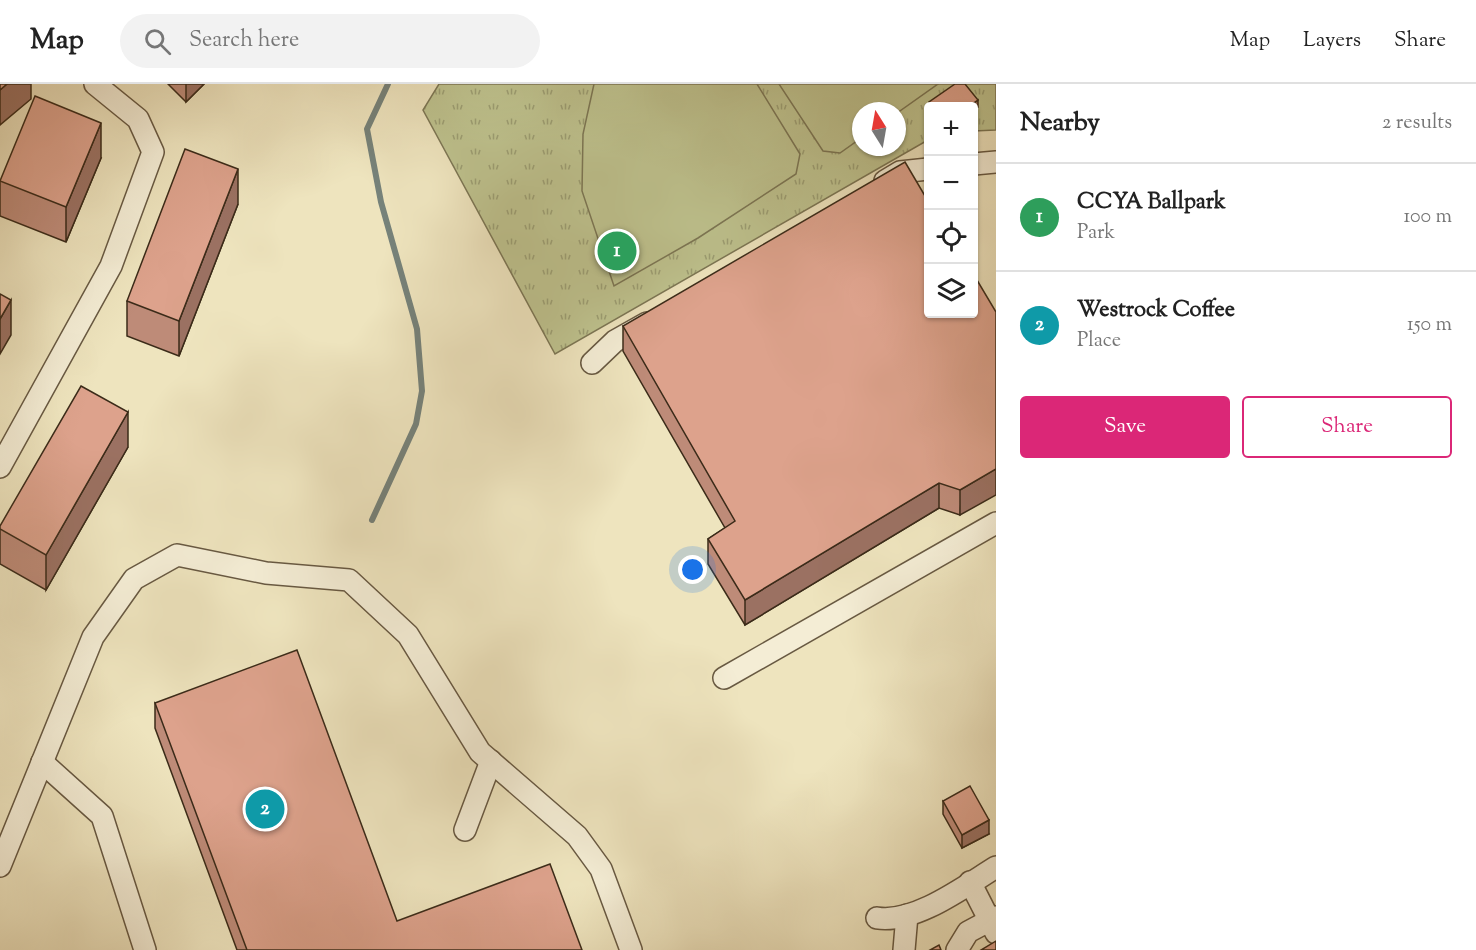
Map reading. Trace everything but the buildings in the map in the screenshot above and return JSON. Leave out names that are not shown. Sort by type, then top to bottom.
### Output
[{"type":"street","points":[[0,467],[111,266],[153,152],[138,119],[95,84]]},
{"type":"street","points":[[978,164],[996,162]]},
{"type":"street","points":[[870,190],[900,172],[924,169]]},
{"type":"street","points":[[592,363],[615,342],[666,311]]},
{"type":"street","points":[[724,678],[996,523]]},
{"type":"street","points":[[0,866],[93,637],[134,579],[177,555],[266,573],[349,580],[408,634],[480,752],[577,836],[601,869],[631,950]]},
{"type":"street","points":[[465,830],[491,761]]},
{"type":"street","points":[[42,762],[102,816],[145,950]]},
{"type":"street","points":[[877,918],[897,918],[907,915],[996,867]]},
{"type":"street","points":[[957,950],[968,932],[994,924],[970,882]]},
{"type":"street","points":[[901,949],[907,915]]},
{"type":"green space","points":[[439,84],[996,84],[996,130],[978,131],[978,102],[924,102],[924,142],[906,153],[906,102],[852,102],[852,156],[900,156],[555,354],[423,110]]},
{"type":"green space","points":[[594,84],[757,84],[800,154],[796,174],[698,238],[614,286],[582,191],[583,134]]},
{"type":"green space","points":[[779,84],[938,84],[906,107],[906,102],[852,102],[852,144],[840,153],[823,151]]},
{"type":"waterway","points":[[372,520],[416,424],[422,391],[417,329],[381,202],[367,129],[388,84]]},
{"type":"place","name":"CCYA Ballpark","points":[[617,251]]},
{"type":"place","name":"Westrock Coffee","points":[[265,809]]}]
